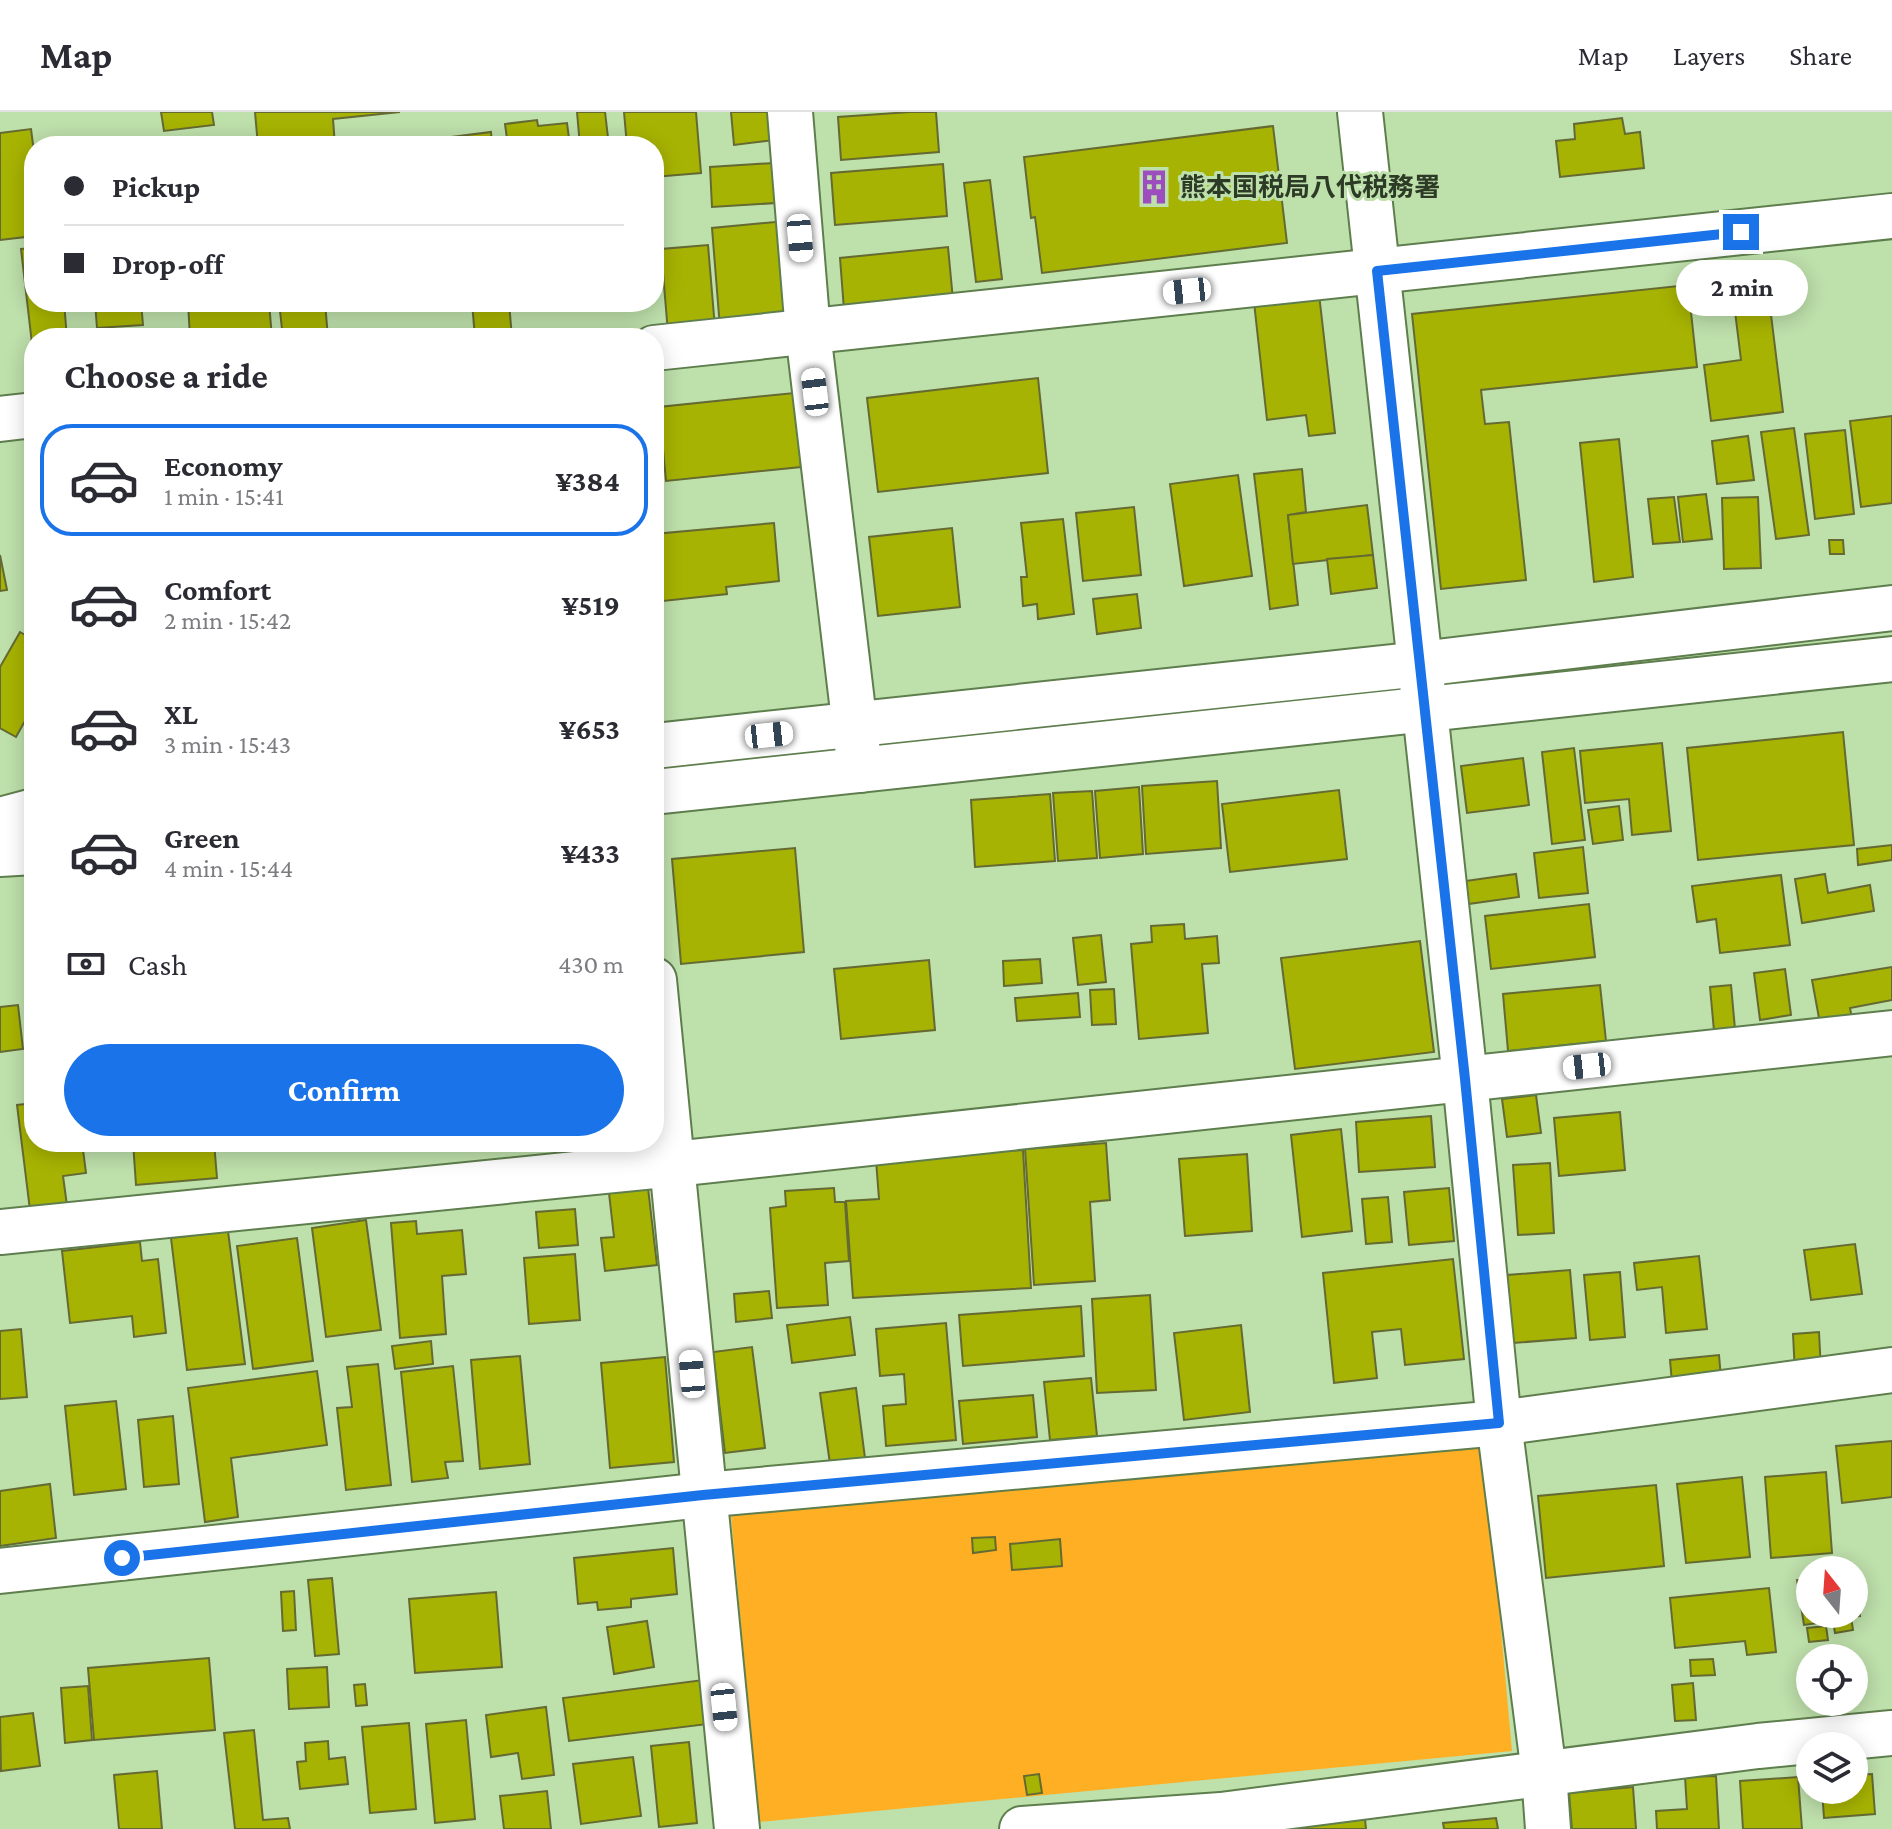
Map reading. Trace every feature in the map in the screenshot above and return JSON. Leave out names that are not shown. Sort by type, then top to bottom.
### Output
[{"type":"street","points":[[790,112],[808,332],[860,770]]},
{"type":"street","points":[[1360,112],[1465,1079],[1499,1423],[1544,1773],[1548,1829]]},
{"type":"street","points":[[664,347],[1892,216]]},
{"type":"street","points":[[0,419],[24,416]]},
{"type":"street","points":[[664,745],[1420,664],[1892,608]]},
{"type":"street","points":[[664,791],[1892,659]]},
{"type":"street","points":[[0,820],[24,814]]},
{"type":"street","points":[[0,854],[24,853]]},
{"type":"street","points":[[0,1232],[674,1164],[1892,1033]]},
{"type":"street","points":[[664,1072],[737,1829]]},
{"type":"street","points":[[0,1571],[703,1495],[1499,1423],[1892,1370]]},
{"type":"street","points":[[1022,1829],[1221,1815],[1758,1746],[1892,1733]]},
{"type":"shaded area","points":[[1484,1444],[1512,1751],[759,1822],[731,1515]]},
{"type":"building","points":[[161,112],[212,112],[214,125],[164,131]]},
{"type":"building","points":[[255,112],[400,112],[333,119],[334,136],[257,136]]},
{"type":"building","points":[[577,112],[605,112],[608,136],[579,136]]},
{"type":"building","points":[[624,112],[696,112],[701,173],[664,176],[664,136],[626,136]]},
{"type":"building","points":[[731,112],[772,112],[775,140],[734,145]]},
{"type":"building","points":[[936,112],[939,152],[841,160],[838,117]]},
{"type":"building","points":[[1622,118],[1625,134],[1640,132],[1644,168],[1560,177],[1556,141],[1575,139],[1574,124]]},
{"type":"building","points":[[537,120],[538,126],[567,123],[569,136],[507,136],[505,124]]},
{"type":"building","name":"熊本国税局八代税務署","points":[[1273,126],[1287,243],[1042,273],[1035,217],[1031,218],[1024,157]]},
{"type":"building","points":[[31,129],[32,136],[24,136],[24,237],[0,240],[0,133]]},
{"type":"building","points":[[491,132],[491,136],[460,136]]},
{"type":"building","points":[[773,163],[776,203],[712,207],[710,167]]},
{"type":"building","points":[[943,164],[947,216],[835,225],[831,173]]},
{"type":"building","points":[[990,180],[1002,279],[976,282],[964,183]]},
{"type":"building","points":[[786,221],[795,322],[720,328],[712,228]]},
{"type":"building","points":[[708,245],[715,328],[668,333],[664,249]]},
{"type":"building","points":[[948,247],[953,300],[844,310],[840,258]]},
{"type":"building","points":[[1765,266],[1783,412],[1711,421],[1704,365],[1741,360],[1730,271]]},
{"type":"building","points":[[1688,285],[1697,367],[1481,390],[1485,424],[1509,422],[1526,580],[1441,589],[1412,314]]},
{"type":"building","points":[[1319,294],[1335,433],[1309,436],[1306,415],[1267,420],[1254,302]]},
{"type":"building","points":[[28,312],[65,312],[66,328],[30,328]]},
{"type":"building","points":[[96,312],[142,312],[143,325],[97,328]]},
{"type":"building","points":[[189,312],[270,312],[271,328],[189,328]]},
{"type":"building","points":[[280,312],[326,312],[327,328],[282,328]]},
{"type":"building","points":[[473,312],[510,312],[511,328],[474,328]]},
{"type":"building","points":[[1038,378],[1048,473],[878,492],[867,398]]},
{"type":"building","points":[[794,393],[801,467],[666,481],[664,406]]},
{"type":"building","points":[[1892,416],[1892,503],[1861,507],[1850,421]]},
{"type":"building","points":[[1794,428],[1809,535],[1776,539],[1761,432]]},
{"type":"building","points":[[1845,430],[1854,514],[1815,519],[1805,434]]},
{"type":"building","points":[[1748,436],[1754,480],[1717,484],[1712,441]]},
{"type":"building","points":[[1619,439],[1633,577],[1594,582],[1580,443]]},
{"type":"building","points":[[1302,469],[1306,512],[1288,515],[1298,605],[1270,609],[1254,474]]},
{"type":"building","points":[[1238,475],[1252,576],[1184,586],[1170,484]]},
{"type":"building","points":[[1706,494],[1712,539],[1683,542],[1678,497]]},
{"type":"building","points":[[1674,497],[1680,542],[1653,544],[1648,499]]},
{"type":"building","points":[[1758,497],[1761,568],[1724,569],[1722,498]]},
{"type":"building","points":[[1367,505],[1373,555],[1293,564],[1288,515]]},
{"type":"building","points":[[1134,507],[1141,575],[1083,581],[1076,513]]},
{"type":"building","points":[[1063,519],[1074,614],[1038,619],[1037,604],[1023,606],[1021,577],[1027,577],[1021,523]]},
{"type":"building","points":[[774,523],[779,581],[726,587],[727,594],[664,601],[664,533]]},
{"type":"building","points":[[952,528],[960,607],[878,616],[869,537]]},
{"type":"building","points":[[1829,540],[1843,540],[1844,554],[1830,554]]},
{"type":"building","points":[[0,555],[7,590],[0,591]]},
{"type":"building","points":[[1373,555],[1377,588],[1331,594],[1327,559]]},
{"type":"building","points":[[1137,594],[1141,628],[1097,634],[1093,599]]},
{"type":"building","points":[[20,632],[24,634],[24,723],[16,737],[0,728],[0,667]]},
{"type":"building","points":[[1843,732],[1854,845],[1698,860],[1687,748]]},
{"type":"building","points":[[1662,743],[1671,831],[1632,835],[1629,799],[1585,803],[1580,751]]},
{"type":"building","points":[[1574,748],[1585,840],[1552,844],[1542,752]]},
{"type":"building","points":[[1523,758],[1529,805],[1467,813],[1461,766]]},
{"type":"building","points":[[1217,781],[1221,848],[1146,854],[1142,786]]},
{"type":"building","points":[[1139,787],[1143,854],[1100,858],[1095,791]]},
{"type":"building","points":[[1339,790],[1347,859],[1230,872],[1222,804]]},
{"type":"building","points":[[1092,791],[1097,858],[1058,861],[1053,793]]},
{"type":"building","points":[[1050,794],[1055,861],[975,867],[971,800]]},
{"type":"building","points":[[1619,806],[1623,840],[1593,844],[1588,810]]},
{"type":"building","points":[[1892,845],[1892,860],[1858,865],[1857,849]]},
{"type":"building","points":[[1583,847],[1588,893],[1539,898],[1534,853]]},
{"type":"building","points":[[795,848],[804,952],[681,964],[672,859]]},
{"type":"building","points":[[1516,874],[1519,897],[1461,905],[1458,882]]},
{"type":"building","points":[[1825,874],[1828,893],[1870,885],[1874,911],[1802,923],[1795,879]]},
{"type":"building","points":[[1781,875],[1790,945],[1720,953],[1716,919],[1697,922],[1692,886]]},
{"type":"building","points":[[1589,904],[1595,957],[1491,969],[1485,916]]},
{"type":"building","points":[[1184,924],[1185,939],[1217,936],[1219,963],[1202,964],[1208,1033],[1139,1039],[1131,944],[1152,942],[1151,926]]},
{"type":"building","points":[[1101,935],[1106,982],[1078,985],[1073,938]]},
{"type":"building","points":[[1420,941],[1434,1052],[1295,1069],[1281,958]]},
{"type":"building","points":[[1040,959],[1042,983],[1004,986],[1003,961]]},
{"type":"building","points":[[929,960],[935,1030],[841,1039],[834,969]]},
{"type":"building","points":[[1892,967],[1892,1000],[1850,1008],[1853,1024],[1821,1029],[1812,980]]},
{"type":"building","points":[[1785,969],[1791,1015],[1760,1020],[1754,973]]},
{"type":"building","points":[[1600,985],[1606,1041],[1508,1051],[1503,994]]},
{"type":"building","points":[[1731,985],[1735,1029],[1714,1031],[1710,987]]},
{"type":"building","points":[[1114,989],[1116,1024],[1092,1025],[1090,990]]},
{"type":"building","points":[[1078,993],[1080,1017],[1017,1021],[1015,998]]},
{"type":"building","points":[[18,1005],[23,1049],[0,1052],[0,1007]]},
{"type":"building","points":[[1536,1095],[1541,1133],[1507,1137],[1502,1099]]},
{"type":"building","points":[[24,1104],[24,1152],[83,1152],[86,1173],[63,1176],[68,1213],[31,1218],[17,1105]]},
{"type":"building","points":[[1620,1112],[1625,1170],[1559,1176],[1554,1118]]},
{"type":"building","points":[[1431,1116],[1435,1167],[1359,1172],[1356,1122]]},
{"type":"building","points":[[1341,1129],[1352,1231],[1302,1237],[1291,1135]]},
{"type":"building","points":[[1106,1143],[1110,1200],[1090,1202],[1095,1281],[1034,1285],[1025,1149]]},
{"type":"building","points":[[1023,1150],[1031,1288],[853,1298],[846,1201],[879,1199],[876,1160]]},
{"type":"building","points":[[134,1152],[215,1152],[217,1178],[136,1185]]},
{"type":"building","points":[[1247,1154],[1252,1231],[1185,1236],[1179,1159]]},
{"type":"building","points":[[1550,1163],[1554,1233],[1518,1235],[1513,1165]]},
{"type":"building","points":[[648,1188],[657,1265],[605,1271],[601,1238],[614,1237],[609,1193]]},
{"type":"building","points":[[834,1188],[835,1202],[845,1202],[849,1261],[825,1263],[828,1305],[777,1308],[770,1208],[786,1206],[785,1191]]},
{"type":"building","points":[[1449,1188],[1454,1241],[1409,1245],[1404,1192]]},
{"type":"building","points":[[1388,1197],[1392,1242],[1366,1244],[1362,1199]]},
{"type":"building","points":[[575,1209],[578,1245],[539,1248],[536,1212]]},
{"type":"building","points":[[366,1220],[381,1330],[326,1337],[312,1228]]},
{"type":"building","points":[[416,1221],[417,1234],[462,1230],[466,1274],[442,1276],[446,1334],[400,1338],[391,1223]]},
{"type":"building","points":[[228,1231],[245,1364],[187,1370],[171,1238]]},
{"type":"building","points":[[297,1238],[313,1361],[253,1369],[237,1246]]},
{"type":"building","points":[[140,1242],[142,1261],[158,1259],[166,1333],[134,1337],[132,1316],[70,1323],[62,1251]]},
{"type":"building","points":[[1855,1244],[1862,1294],[1811,1300],[1804,1250]]},
{"type":"building","points":[[575,1254],[580,1320],[529,1324],[524,1258]]},
{"type":"building","points":[[1699,1256],[1707,1329],[1666,1333],[1662,1287],[1637,1290],[1634,1263]]},
{"type":"building","points":[[1453,1259],[1464,1359],[1405,1365],[1401,1329],[1372,1332],[1377,1378],[1334,1383],[1323,1273]]},
{"type":"building","points":[[1570,1270],[1576,1338],[1513,1343],[1507,1275]]},
{"type":"building","points":[[1620,1272],[1625,1337],[1590,1340],[1584,1275]]},
{"type":"building","points":[[769,1291],[772,1318],[736,1322],[734,1294]]},
{"type":"building","points":[[1150,1295],[1156,1390],[1097,1393],[1092,1299]]},
{"type":"building","points":[[1081,1306],[1084,1356],[963,1366],[959,1315]]},
{"type":"building","points":[[850,1317],[855,1355],[792,1363],[787,1325]]},
{"type":"building","points":[[946,1323],[956,1440],[886,1446],[883,1406],[906,1404],[904,1374],[880,1376],[876,1329]]},
{"type":"building","points":[[1241,1325],[1250,1412],[1184,1420],[1174,1333]]},
{"type":"building","points":[[21,1329],[27,1397],[0,1399],[0,1331]]},
{"type":"building","points":[[1819,1332],[1821,1371],[1795,1373],[1793,1334]]},
{"type":"building","points":[[431,1341],[433,1364],[395,1369],[392,1346]]},
{"type":"building","points":[[752,1347],[765,1448],[725,1453],[713,1352]]},
{"type":"building","points":[[1719,1355],[1721,1378],[1672,1383],[1670,1360]]},
{"type":"building","points":[[520,1356],[530,1464],[480,1469],[471,1360]]},
{"type":"building","points":[[665,1357],[674,1462],[610,1468],[601,1363]]},
{"type":"building","points":[[378,1364],[391,1485],[346,1490],[337,1408],[352,1407],[347,1367]]},
{"type":"building","points":[[453,1366],[463,1461],[445,1462],[448,1478],[412,1482],[401,1372]]},
{"type":"building","points":[[317,1371],[327,1445],[231,1458],[238,1517],[205,1522],[188,1388]]},
{"type":"building","points":[[1091,1378],[1097,1436],[1050,1440],[1044,1382]]},
{"type":"building","points":[[856,1388],[866,1466],[831,1471],[820,1393]]},
{"type":"building","points":[[1033,1395],[1037,1437],[963,1444],[959,1401]]},
{"type":"building","points":[[116,1401],[126,1489],[74,1495],[65,1406]]},
{"type":"building","points":[[173,1416],[179,1484],[144,1487],[138,1420]]},
{"type":"building","points":[[1892,1441],[1892,1497],[1842,1503],[1836,1446]]},
{"type":"building","points":[[1826,1472],[1832,1553],[1771,1558],[1765,1477]]},
{"type":"building","points":[[1742,1477],[1750,1557],[1686,1563],[1677,1484]]},
{"type":"building","points":[[50,1484],[56,1538],[0,1546],[0,1491]]},
{"type":"building","points":[[1656,1485],[1664,1566],[1546,1578],[1538,1496]]},
{"type":"building","points":[[995,1537],[996,1550],[973,1553],[972,1538]]},
{"type":"building","points":[[1060,1539],[1062,1566],[1012,1570],[1010,1544]]},
{"type":"building","points":[[673,1548],[677,1594],[631,1599],[631,1607],[598,1610],[597,1602],[578,1604],[574,1558]]},
{"type":"building","points":[[332,1578],[339,1654],[315,1656],[308,1580]]},
{"type":"building","points":[[1769,1588],[1776,1652],[1747,1655],[1745,1641],[1675,1648],[1670,1598]]},
{"type":"building","points":[[294,1591],[296,1630],[283,1631],[281,1592]]},
{"type":"building","points":[[496,1592],[502,1667],[415,1673],[409,1599]]},
{"type":"building","points":[[647,1621],[654,1667],[614,1674],[607,1627]]},
{"type":"building","points":[[1807,1628],[1826,1628],[1828,1640],[1809,1642]]},
{"type":"building","points":[[1834,1628],[1853,1628],[1853,1630],[1835,1633]]},
{"type":"building","points":[[209,1658],[215,1730],[94,1740],[88,1668]]},
{"type":"building","points":[[1713,1659],[1715,1675],[1691,1676],[1690,1660]]},
{"type":"building","points":[[327,1667],[329,1707],[289,1709],[287,1669]]},
{"type":"building","points":[[703,1680],[708,1724],[569,1741],[563,1698]]},
{"type":"building","points":[[1693,1683],[1696,1720],[1675,1721],[1672,1685]]},
{"type":"building","points":[[365,1684],[367,1705],[356,1706],[354,1685]]},
{"type":"building","points":[[88,1686],[92,1740],[65,1743],[61,1688]]},
{"type":"building","points":[[546,1707],[554,1775],[522,1779],[518,1753],[491,1757],[486,1715]]},
{"type":"building","points":[[33,1713],[40,1766],[1,1771],[0,1717]]},
{"type":"building","points":[[466,1720],[475,1819],[435,1823],[426,1724]]},
{"type":"building","points":[[409,1723],[416,1809],[370,1813],[362,1727]]},
{"type":"building","points":[[254,1730],[263,1820],[288,1818],[290,1829],[235,1829],[224,1733]]},
{"type":"building","points":[[328,1741],[329,1759],[345,1757],[348,1784],[300,1789],[297,1762],[306,1761],[305,1743]]},
{"type":"building","points":[[689,1742],[697,1823],[659,1827],[651,1746]]},
{"type":"building","points":[[633,1757],[641,1816],[581,1824],[573,1764]]},
{"type":"building","points":[[157,1771],[162,1829],[119,1829],[114,1775]]},
{"type":"building","points":[[1039,1774],[1042,1793],[1027,1795],[1024,1776]]},
{"type":"building","points":[[1868,1774],[1872,1774],[1875,1814],[1824,1818],[1823,1804],[1868,1804]]},
{"type":"building","points":[[1716,1776],[1719,1829],[1657,1829],[1656,1811],[1687,1809],[1685,1777]]},
{"type":"building","points":[[1796,1777],[1796,1804],[1800,1804],[1802,1829],[1743,1829],[1740,1781]]},
{"type":"building","points":[[1633,1787],[1636,1829],[1572,1829],[1569,1793]]},
{"type":"building","points":[[547,1791],[551,1829],[504,1829],[500,1796]]},
{"type":"building","points":[[1496,1818],[1498,1829],[1444,1829],[1443,1823]]},
{"type":"building","points":[[1365,1819],[1366,1829],[1301,1829],[1301,1824]]},
{"type":"place","name":"熊本国税局八代税務署","points":[[1154,187]]},
{"type":"route","points":[[122,1558],[703,1495],[1499,1423],[1465,1079],[1377,271],[1741,232]]}]
